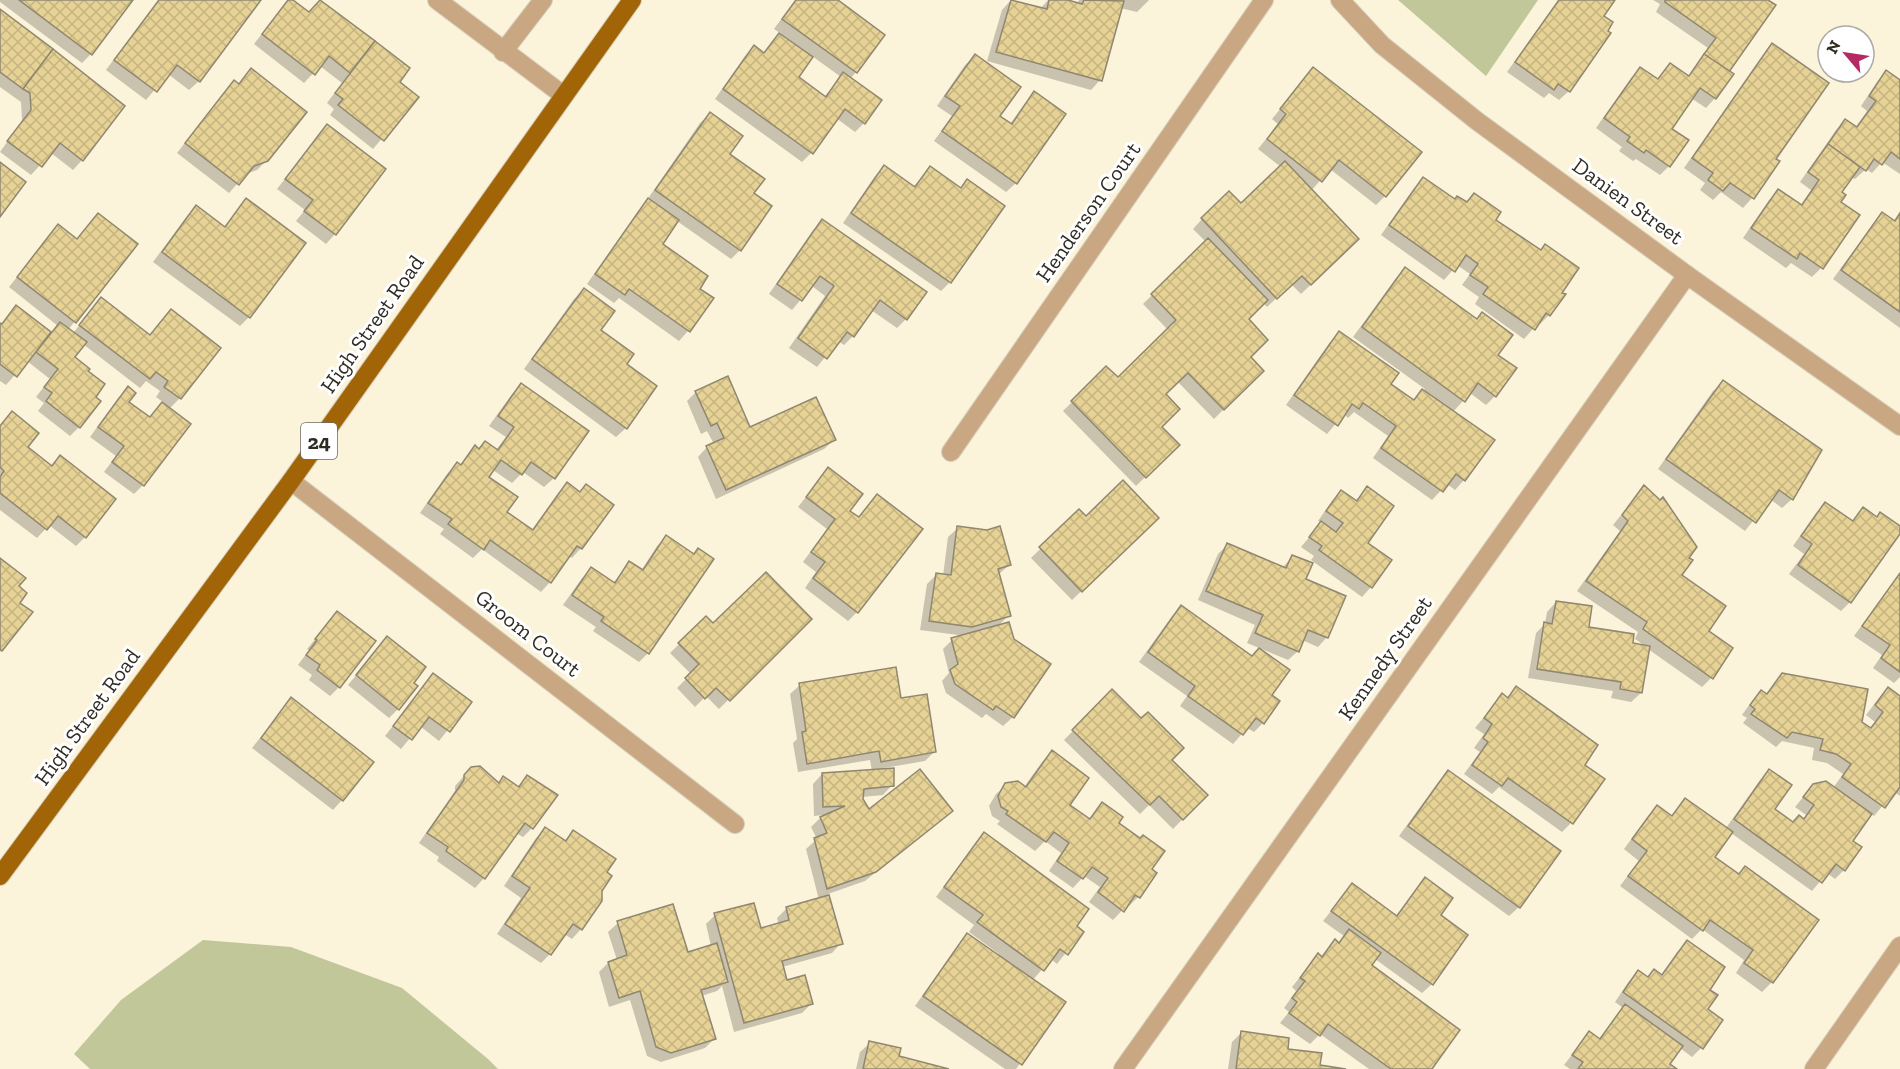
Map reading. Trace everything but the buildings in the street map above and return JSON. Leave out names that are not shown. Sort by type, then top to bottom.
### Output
[{"type":"main road","name":"High Street Road","points":[[0,876],[291,481],[632,0]]},
{"type":"street","points":[[436,0],[563,96]]},
{"type":"street","points":[[503,52],[543,0]]},
{"type":"street","name":"Henderson Court","points":[[951,452],[1264,0]]},
{"type":"street","name":"Danien Street","points":[[1340,0],[1382,45],[1477,121],[1687,275],[1900,426]]},
{"type":"street","name":"Kennedy Street","points":[[1123,1069],[1687,275]]},
{"type":"street","name":"Groom Court","points":[[291,481],[735,824]]},
{"type":"street","points":[[1814,1069],[1900,946]]},
{"type":"green space","points":[[1398,0],[1538,0],[1486,76]]},
{"type":"green space","points":[[203,940],[291,947],[402,988],[498,1069],[90,1069],[74,1054],[121,1000]]}]
